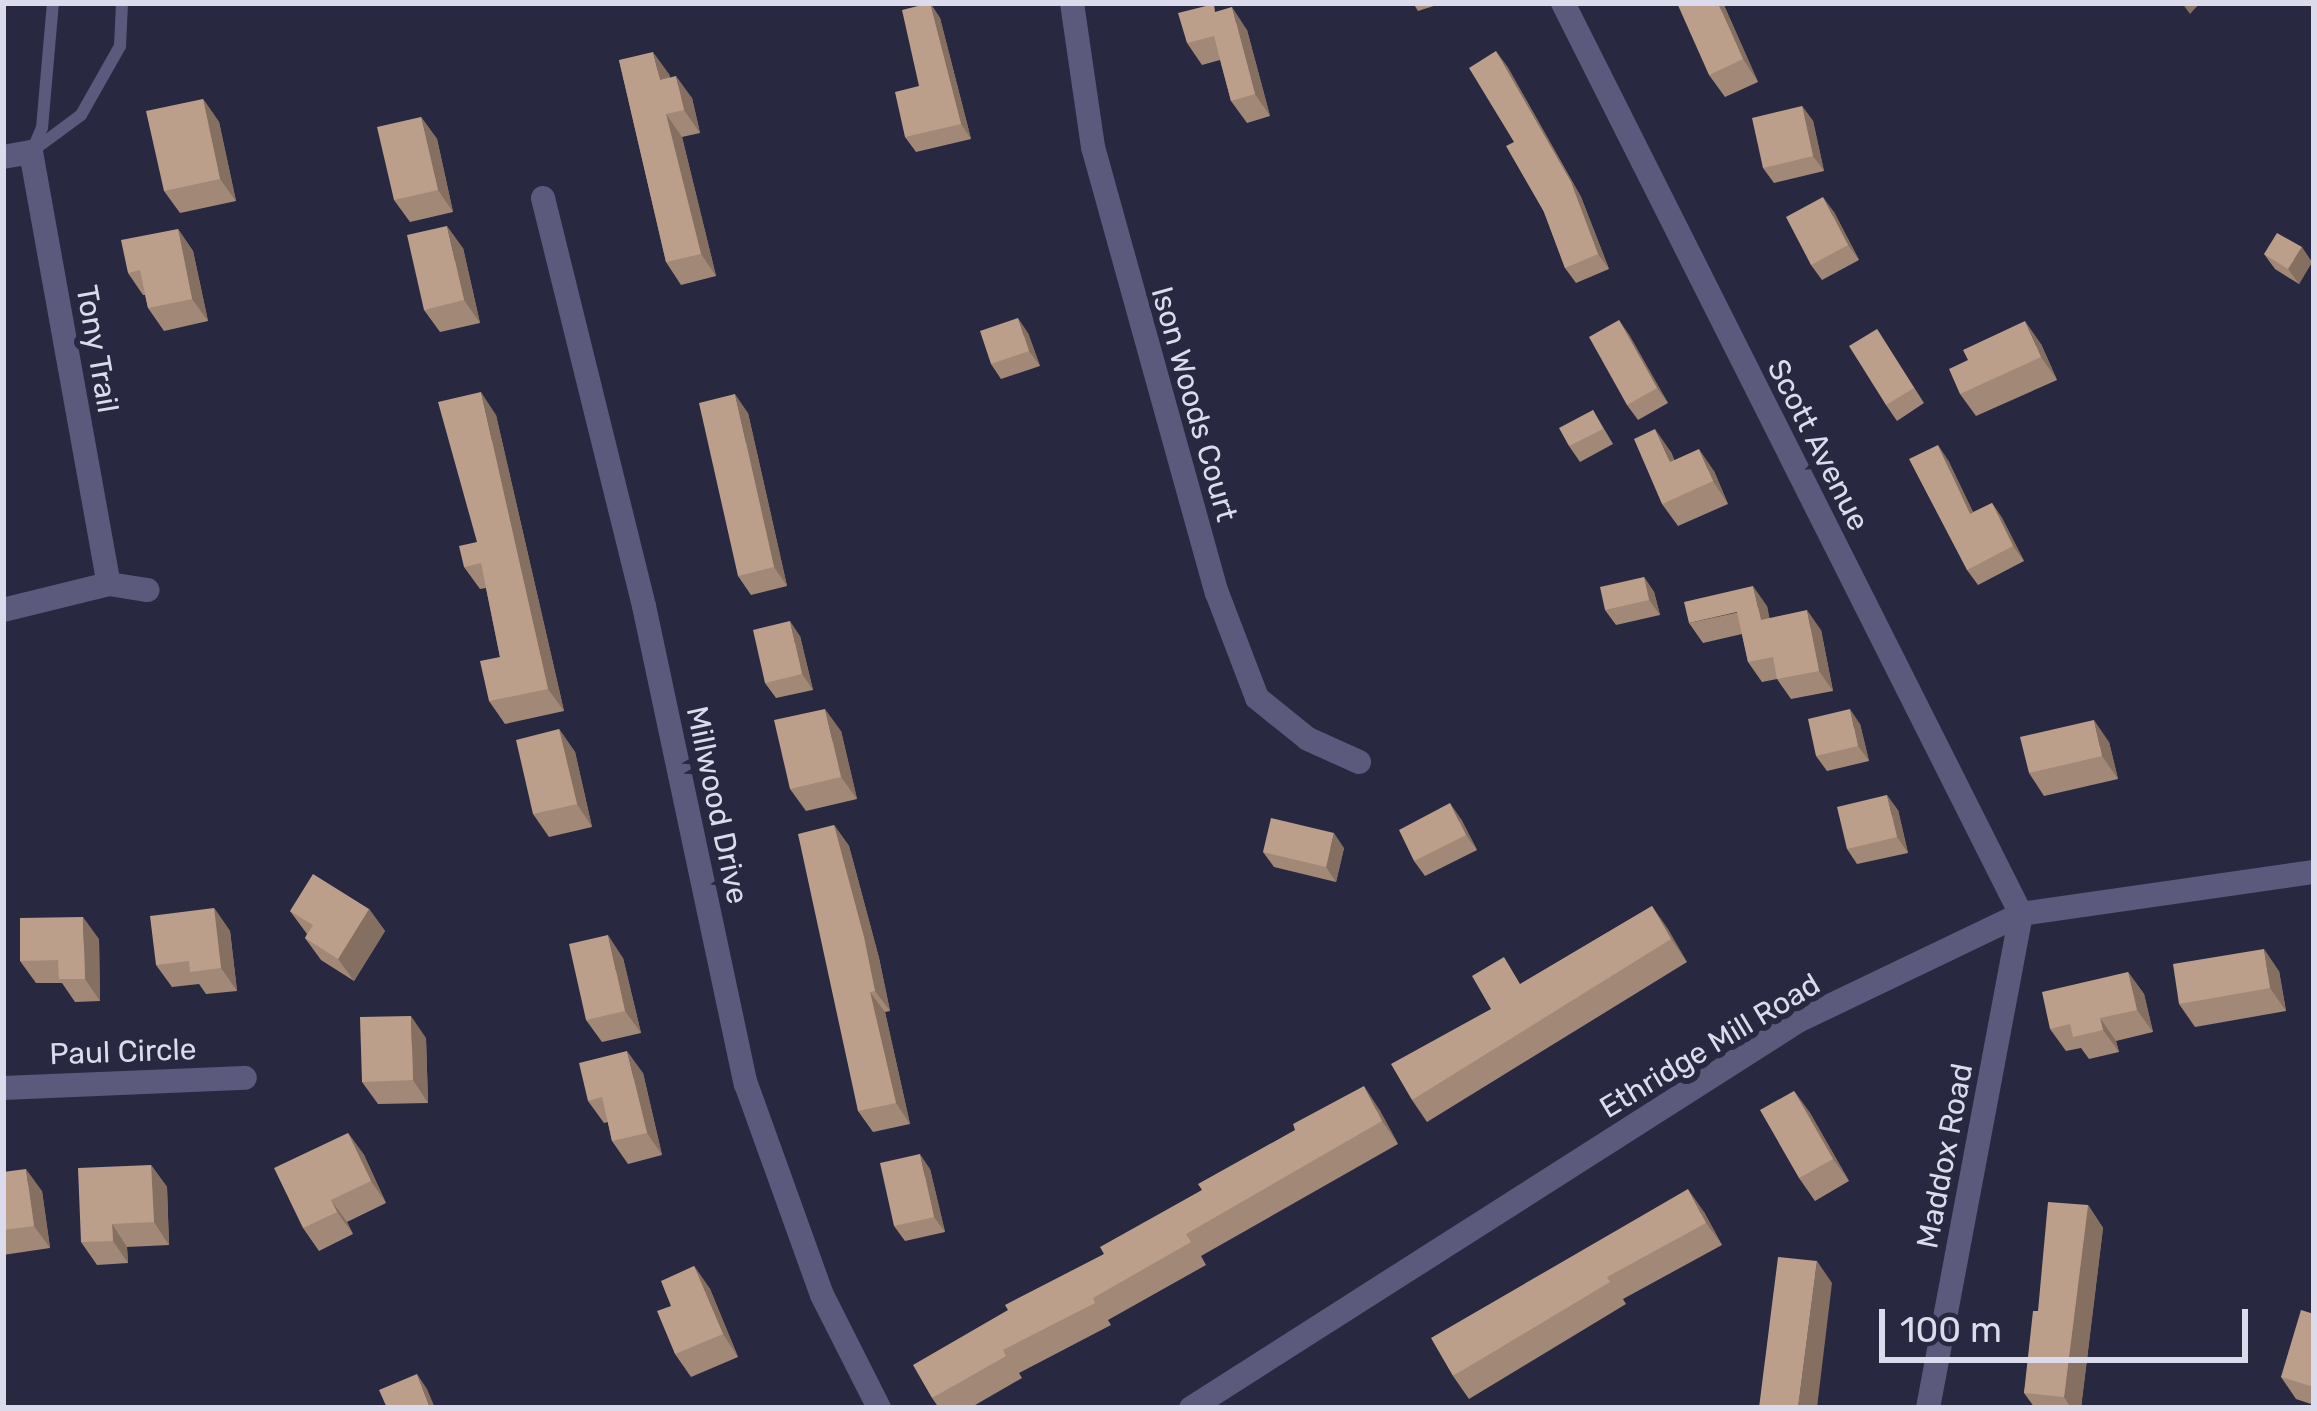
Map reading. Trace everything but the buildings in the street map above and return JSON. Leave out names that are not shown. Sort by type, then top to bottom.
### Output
[{"type":"street","name":"Ison Woods Court","points":[[1072,3],[1093,147],[1216,593],[1257,698],[1308,739],[1359,762]]},
{"type":"street","name":"Scott Avenue","points":[[1563,3],[2021,914]]},
{"type":"street","points":[[3,157],[32,152]]},
{"type":"street","name":"Tony Trail","points":[[32,152],[110,584]]},
{"type":"street","name":"Millwood Drive","points":[[543,198],[644,606],[746,1084],[822,1295],[879,1408]]},
{"type":"street","points":[[3,610],[110,584],[148,590]]},
{"type":"street","name":"Ethridge Mill Road","points":[[1191,1408],[1798,1021],[2021,914],[2314,872]]},
{"type":"street","name":"Maddox Road","points":[[1928,1408],[2021,914]]},
{"type":"street","name":"Paul Circle","points":[[3,1088],[245,1078]]},
{"type":"lane","points":[[32,152],[42,128],[53,3]]},
{"type":"lane","points":[[32,152],[81,115],[120,46],[122,3]]}]
